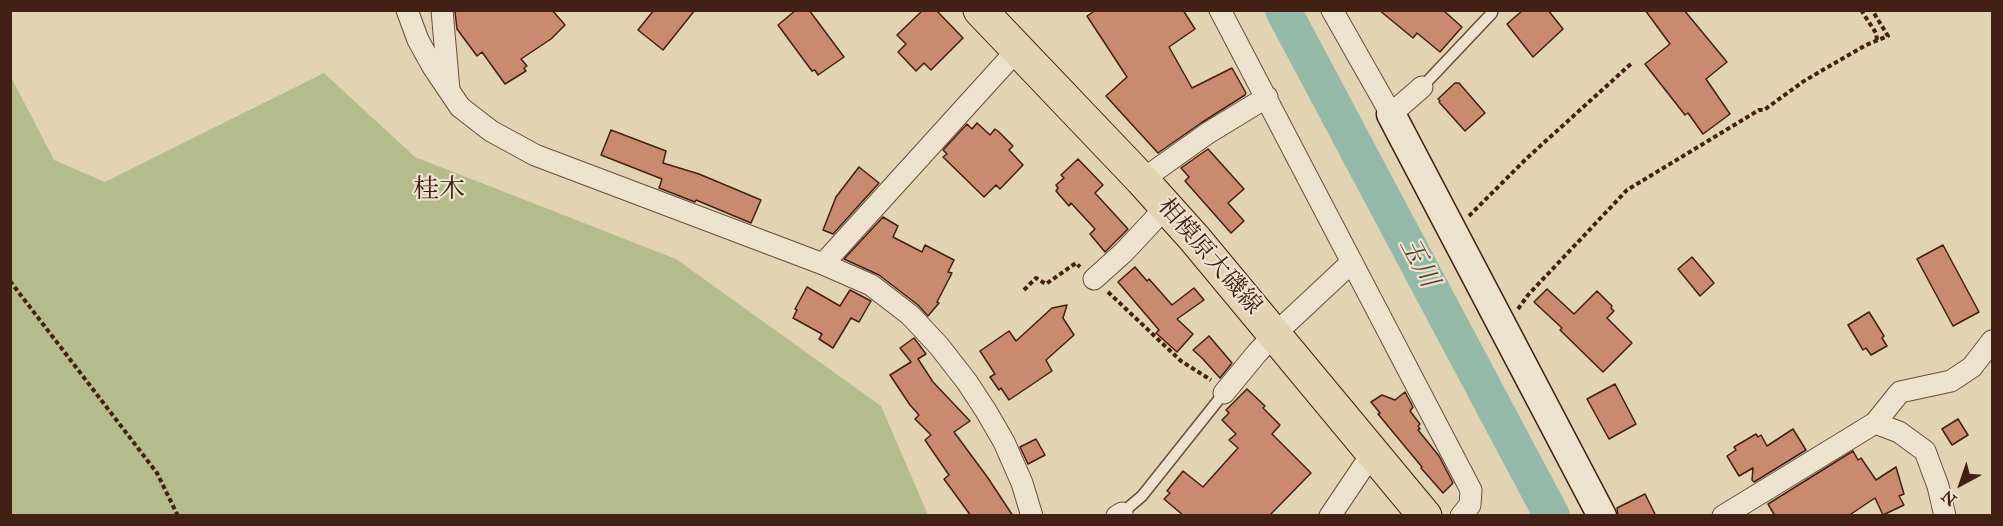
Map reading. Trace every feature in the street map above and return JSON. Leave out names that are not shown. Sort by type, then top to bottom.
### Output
[{"type":"main road","name":"相模原大磯線","points":[[980,10],[1195,239],[1425,516]]},
{"type":"street","points":[[406,10],[418,40],[433,67],[460,107],[491,131],[535,155],[823,264],[871,285],[910,315],[939,346],[974,391],[1004,442],[1022,483],[1032,516]]},
{"type":"street","points":[[442,10],[449,91]]},
{"type":"street","points":[[1220,10],[1471,490],[1470,505],[1461,516]]},
{"type":"street","points":[[1336,12],[1451,226],[1602,516]]},
{"type":"street","points":[[823,264],[1018,50]]},
{"type":"street","points":[[1391,114],[1422,87]]},
{"type":"street","points":[[1142,180],[1208,133],[1267,97]]},
{"type":"street","points":[[1094,279],[1124,252],[1166,207]]},
{"type":"street","points":[[1225,392],[1275,334],[1352,262]]},
{"type":"street","points":[[1723,516],[1875,423],[1900,392],[1951,381],[1972,367],[1992,341]]},
{"type":"street","points":[[1875,423],[1899,432],[1925,451],[1938,486],[1945,516]]},
{"type":"street","points":[[1330,516],[1373,452]]},
{"type":"lane","points":[[1422,87],[1492,12]]},
{"type":"lane","points":[[1119,514],[1142,496],[1225,392]]},
{"type":"path","points":[[1861,10],[1876,33],[1877,40]]},
{"type":"path","points":[[1500,320],[1516,311],[1528,295],[1627,190],[1759,110],[1764,110],[1804,81],[1888,36],[1872,10]]},
{"type":"path","points":[[1451,226],[1468,217],[1527,158],[1633,62]]},
{"type":"path","points":[[1024,290],[1036,278],[1046,284],[1076,263],[1181,361],[1225,392]]},
{"type":"path","points":[[10,281],[157,473],[178,516]]},
{"type":"green space","points":[[324,73],[415,157],[676,259],[881,406],[928,515],[11,515],[11,77],[54,160],[105,182]]},
{"type":"building","points":[[457,10],[552,10],[565,25],[551,39],[521,59],[527,66],[524,68],[526,71],[505,84],[482,52],[477,56],[457,29],[455,12]]},
{"type":"building","points":[[654,10],[695,10],[663,50],[638,30]]},
{"type":"building","points":[[796,10],[809,10],[844,57],[818,75],[815,70],[812,71],[778,25]]},
{"type":"building","points":[[923,10],[936,10],[963,38],[931,70],[924,63],[916,71],[898,52],[906,44],[897,35]]},
{"type":"building","points":[[1096,10],[1183,10],[1195,29],[1169,47],[1192,88],[1232,68],[1245,95],[1158,153],[1106,96],[1127,77],[1087,16]]},
{"type":"building","points":[[1379,10],[1443,10],[1462,27],[1440,52],[1417,33],[1413,38]]},
{"type":"building","points":[[1523,10],[1548,10],[1563,29],[1533,57],[1507,24]]},
{"type":"building","points":[[1645,10],[1684,10],[1727,62],[1706,79],[1730,114],[1703,134],[1688,113],[1685,115],[1645,64],[1670,44]]},
{"type":"building","points":[[1455,83],[1459,83],[1485,113],[1465,131],[1438,99]]},
{"type":"building","points":[[977,123],[990,135],[995,129],[999,132],[1013,146],[1009,150],[1023,165],[1000,189],[996,185],[984,197],[943,157],[947,154],[943,150],[967,124],[972,129]]},
{"type":"building","points":[[611,130],[666,151],[663,163],[699,174],[761,200],[751,223],[696,200],[695,202],[659,188],[662,179],[601,155]]},
{"type":"building","points":[[1208,149],[1244,189],[1228,203],[1244,221],[1231,233],[1185,181],[1189,177],[1181,168]]},
{"type":"building","points":[[1078,159],[1103,185],[1095,193],[1128,229],[1105,252],[1090,234],[1095,229],[1071,203],[1069,206],[1056,191],[1058,188],[1056,185],[1064,178],[1061,175]]},
{"type":"building","points":[[859,167],[879,183],[833,234],[823,230],[836,197]]},
{"type":"building","points":[[883,217],[898,226],[893,237],[922,252],[925,245],[954,260],[948,272],[952,273],[937,302],[939,303],[928,316],[918,305],[879,275],[844,259]]},
{"type":"building","points":[[1943,245],[1979,312],[1953,326],[1917,259]]},
{"type":"building","points":[[1692,257],[1714,283],[1700,296],[1678,269]]},
{"type":"building","points":[[1135,267],[1172,305],[1194,288],[1204,300],[1177,319],[1193,334],[1177,352],[1156,333],[1159,330],[1118,282]]},
{"type":"building","points":[[807,287],[840,306],[850,290],[871,301],[859,322],[851,318],[833,348],[819,339],[822,334],[793,318],[797,310],[795,309]]},
{"type":"building","points":[[1547,289],[1574,314],[1597,291],[1614,311],[1607,318],[1632,343],[1603,372],[1534,302]]},
{"type":"building","points":[[1067,305],[1063,318],[1074,335],[1046,360],[1052,371],[1009,400],[990,377],[995,374],[980,351],[1009,331],[1016,341],[1052,308]]},
{"type":"building","points":[[1869,312],[1884,336],[1882,338],[1887,346],[1871,355],[1866,348],[1863,350],[1848,325]]},
{"type":"building","points":[[1209,336],[1232,363],[1220,378],[1193,350]]},
{"type":"building","points":[[914,338],[926,354],[918,359],[933,382],[970,421],[954,432],[1013,516],[971,516],[944,479],[949,475],[925,440],[931,435],[915,419],[919,415],[890,375],[911,362],[900,348]]},
{"type":"building","points":[[1615,384],[1636,424],[1609,439],[1587,399]]},
{"type":"building","points":[[1247,389],[1280,425],[1272,434],[1311,473],[1269,516],[1184,516],[1164,499],[1170,493],[1167,491],[1183,471],[1203,487],[1238,448],[1229,440],[1236,434],[1222,420],[1229,413],[1226,410]]},
{"type":"building","points":[[1405,392],[1413,407],[1410,411],[1420,424],[1418,430],[1439,456],[1453,483],[1443,493],[1378,414],[1380,413],[1371,402],[1382,395],[1395,400]]},
{"type":"building","points":[[1958,419],[1968,435],[1952,445],[1942,429]]},
{"type":"building","points":[[1793,429],[1806,450],[1754,482],[1752,480],[1753,468],[1739,476],[1727,456],[1736,450],[1734,447],[1756,434],[1758,437],[1761,435],[1767,446]]},
{"type":"building","points":[[1036,439],[1045,455],[1028,464],[1020,447]]},
{"type":"building","points":[[1853,451],[1858,460],[1861,458],[1876,480],[1896,467],[1904,494],[1899,496],[1904,505],[1883,515],[1875,498],[1848,516],[1775,516],[1768,504]]},
{"type":"building","points":[[1645,494],[1656,516],[1618,516],[1617,508]]},
{"type":"waterway","name":"玉川","points":[[1283,10],[1552,516]]},
{"type":"district","name":"桂木","points":[[439,191]]}]
